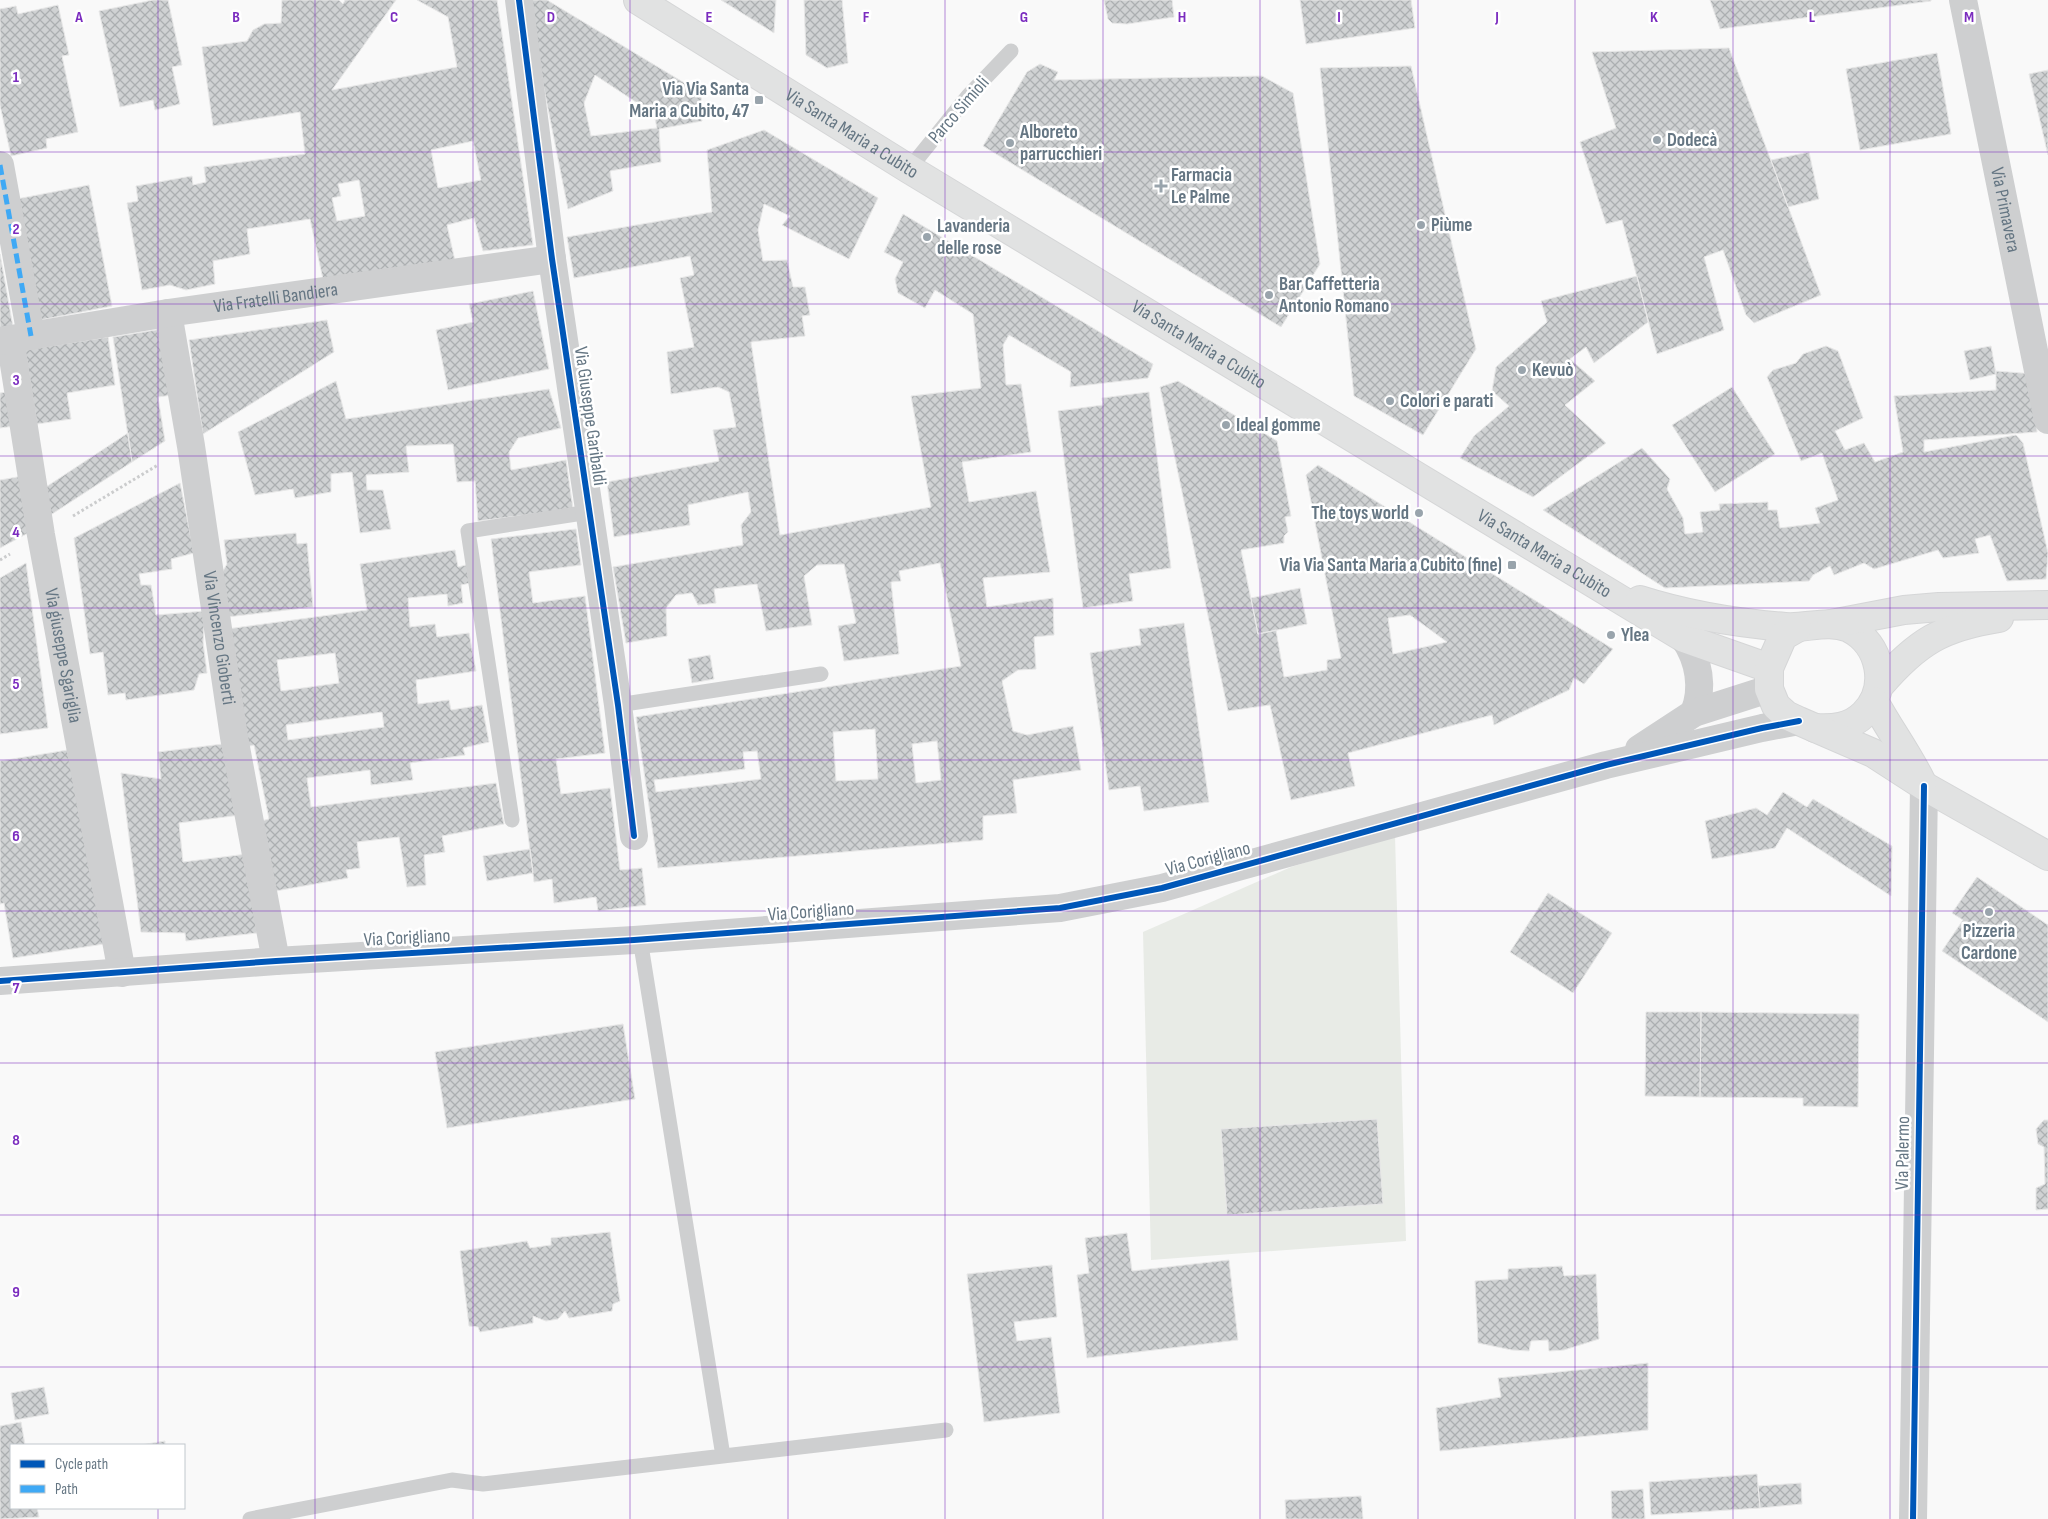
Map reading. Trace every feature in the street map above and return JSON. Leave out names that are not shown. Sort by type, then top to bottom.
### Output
[{"type":"main road","name":"Via Santa Maria a Cubito","points":[[638,0],[909,169],[1684,638],[1768,678]]},
{"type":"main road","points":[[1598,586],[1670,610],[1749,624],[1797,628],[1921,608],[2048,605]]},
{"type":"main road","points":[[1807,724],[1832,729],[1849,725],[1864,715],[1877,693],[1917,647],[1941,633],[1969,623],[2048,610]]},
{"type":"main road","points":[[1831,624],[1848,628],[1862,637],[1868,644],[1879,667],[1877,693],[1895,739],[1907,754],[1924,786]]},
{"type":"main road","points":[[1797,628],[1783,636],[1768,678],[1776,706],[1786,715],[1873,753],[1924,786],[2048,856]]},
{"type":"street","name":"Via Giuseppe Garibaldi","points":[[519,0],[552,259],[618,705],[634,836]]},
{"type":"street","name":"Via Primavera","points":[[1963,0],[2048,420]]},
{"type":"street","name":"Via giuseppe Sgariglia","points":[[0,164],[14,339],[41,535],[122,973]]},
{"type":"street","name":"Via Fratelli Bandiera","points":[[14,339],[168,314],[552,259]]},
{"type":"street","name":"Via Vincenzo Gioberti","points":[[168,314],[191,446],[234,738],[276,961]]},
{"type":"street","points":[[1684,638],[1693,652],[1698,678],[1699,699],[1694,713]]},
{"type":"street","points":[[1606,765],[1644,747],[1694,713],[1768,678]]},
{"type":"street","points":[[1606,765],[1762,728],[1807,724]]},
{"type":"street","name":"Via Corigliano","points":[[0,981],[276,961],[640,939],[1060,908],[1162,888],[1606,765]]},
{"type":"street","name":"Via Palermo","points":[[1913,1519],[1924,786]]},
{"type":"lane","name":"Parco Simioli","points":[[909,169],[968,96],[1011,51]]},
{"type":"lane","points":[[512,820],[468,531],[589,512]]},
{"type":"lane","points":[[618,705],[821,674]]},
{"type":"lane","points":[[640,939],[723,1456]]},
{"type":"lane","points":[[250,1519],[452,1480],[483,1484],[946,1430]]},
{"type":"path","points":[[0,560],[191,446]]},
{"type":"shaded area","points":[[1395,835],[1406,1241],[1151,1260],[1143,932],[1291,867]]},
{"type":"building","points":[[153,0],[168,0],[182,65],[172,67],[180,104],[155,110],[153,100],[120,107],[99,11]]},
{"type":"building","points":[[282,0],[339,0],[343,4],[345,0],[396,0],[332,90],[457,67],[448,17],[417,0],[497,0],[533,245],[483,251],[474,218],[447,225],[455,261],[324,284],[310,219],[247,229],[250,254],[213,261],[215,284],[186,290],[170,285],[142,290],[127,203],[138,201],[136,186],[192,176],[193,185],[206,182],[204,167],[305,154],[300,112],[213,126],[202,47],[247,41],[253,30],[264,24],[281,23]],"holes":[[[473,141],[481,180],[438,188],[431,150]],[[359,180],[365,216],[337,221],[332,198],[341,196],[338,184]]]},
{"type":"building","points":[[528,0],[547,0],[701,93],[702,121],[659,129],[661,162],[610,171],[613,191],[568,209],[527,3]],"holes":[[[595,75],[654,114],[657,128],[591,136],[584,103]]]},
{"type":"building","points":[[721,0],[776,0],[774,33]]},
{"type":"building","points":[[804,0],[842,0],[848,63],[827,68],[806,55]]},
{"type":"building","points":[[1104,0],[1172,0],[1174,17],[1127,24],[1112,23],[1108,19]]},
{"type":"building","points":[[1300,0],[1411,0],[1415,28],[1306,44]]},
{"type":"building","points":[[1710,0],[1931,0],[1931,1],[1720,29]]},
{"type":"building","points":[[58,5],[69,55],[62,56],[78,132],[46,139],[47,148],[11,156],[0,105],[0,9],[16,6],[18,14]]},
{"type":"building","points":[[1729,48],[1821,295],[1754,323],[1746,315],[1723,250],[1704,257],[1724,330],[1657,354],[1622,220],[1606,224],[1580,142],[1616,128],[1592,52]]},
{"type":"building","points":[[1937,53],[1951,134],[1860,150],[1846,69]]},
{"type":"building","points":[[1040,64],[1058,72],[1054,80],[1262,76],[1293,93],[1320,264],[1281,327],[983,146],[1027,72]]},
{"type":"building","points":[[1411,66],[1476,349],[1423,435],[1354,396],[1320,68]]},
{"type":"building","points":[[2048,70],[2048,155],[2029,74]]},
{"type":"building","points":[[764,130],[878,198],[849,259],[782,225],[790,216],[764,204],[758,230],[763,261],[787,260],[793,287],[805,287],[810,315],[802,316],[805,336],[751,342],[780,535],[931,507],[911,396],[981,388],[973,314],[935,290],[925,308],[898,293],[895,279],[903,262],[884,252],[903,214],[1153,364],[1148,378],[1070,387],[1071,372],[1009,335],[1003,345],[1006,385],[1021,384],[1031,452],[962,462],[969,502],[1036,491],[1050,572],[983,578],[987,607],[1053,598],[1054,635],[1034,637],[1036,669],[1018,670],[1002,681],[1013,731],[1027,735],[1073,726],[1081,770],[1013,780],[1017,813],[983,816],[983,840],[658,868],[636,717],[961,666],[940,563],[899,571],[901,581],[891,582],[899,654],[844,661],[838,626],[856,623],[844,564],[817,565],[804,576],[812,625],[766,631],[757,584],[714,589],[716,603],[698,605],[692,593],[676,595],[666,608],[667,636],[626,643],[613,567],[743,545],[741,525],[751,512],[748,492],[688,505],[690,525],[614,537],[607,482],[719,461],[713,430],[736,427],[729,392],[718,387],[671,394],[667,352],[694,347],[680,278],[694,275],[690,256],[574,278],[567,237],[712,212],[707,150]],"holes":[[[875,729],[878,779],[836,781],[833,732]],[[937,741],[941,780],[916,783],[912,744]],[[757,751],[761,779],[656,792],[654,780],[745,769],[743,752]]]},
{"type":"building","points":[[1809,152],[1819,199],[1788,207],[1771,160]]},
{"type":"building","points":[[89,185],[112,306],[40,320],[17,199]]},
{"type":"building","points":[[0,254],[13,327],[0,329]]},
{"type":"building","points":[[1637,276],[1648,322],[1594,363],[1586,347],[1570,359],[1595,381],[1565,405],[1606,443],[1533,497],[1460,458],[1474,436],[1509,406],[1492,391],[1496,367],[1547,322],[1541,301]]},
{"type":"building","points":[[533,291],[549,369],[448,390],[436,330],[473,322],[469,304]]},
{"type":"building","points":[[327,320],[334,352],[203,434],[189,340]]},
{"type":"building","points":[[162,329],[172,395],[158,397],[165,441],[132,462],[113,337]]},
{"type":"building","points":[[108,337],[115,385],[67,393],[71,419],[37,424],[25,350]]},
{"type":"building","points":[[1826,346],[1838,351],[1863,418],[1835,431],[1845,450],[1864,443],[1875,462],[1903,452],[1894,396],[1996,390],[1996,371],[2034,374],[2037,432],[1924,440],[1924,452],[2016,435],[2023,443],[2048,553],[2046,579],[2007,581],[1990,535],[1975,539],[1979,553],[1943,558],[1938,550],[1874,569],[1864,563],[1834,575],[1830,566],[1813,575],[1809,581],[1665,588],[1543,510],[1642,448],[1670,479],[1667,489],[1683,518],[1685,534],[1703,532],[1700,512],[1720,510],[1719,504],[1768,502],[1768,510],[1777,510],[1780,528],[1820,523],[1815,508],[1838,500],[1822,453],[1801,461],[1767,377],[1773,370],[1796,363],[1803,354]]},
{"type":"building","points":[[1991,346],[1996,374],[1970,380],[1964,351]]},
{"type":"building","points":[[336,381],[346,419],[549,389],[561,428],[518,438],[509,452],[511,470],[566,460],[573,509],[478,521],[475,481],[457,482],[453,444],[406,446],[409,472],[366,475],[367,490],[383,490],[391,529],[360,533],[352,472],[331,474],[331,492],[295,498],[293,489],[255,495],[238,432]]},
{"type":"building","points":[[1178,381],[1277,441],[1291,516],[1285,517],[1288,532],[1284,536],[1284,543],[1241,550],[1258,634],[1276,630],[1284,677],[1327,670],[1327,660],[1341,658],[1306,475],[1318,465],[1613,649],[1584,684],[1574,678],[1569,690],[1494,725],[1492,715],[1348,753],[1355,786],[1291,800],[1270,705],[1228,711],[1160,387]],"holes":[[[1410,615],[1447,642],[1393,654],[1388,618]]]},
{"type":"building","points":[[1732,387],[1775,454],[1715,492],[1672,425]]},
{"type":"building","points":[[8,392],[14,426],[0,428],[0,393]]},
{"type":"building","points":[[1149,392],[1171,568],[1129,574],[1133,601],[1083,608],[1058,411],[1103,405],[1102,398]]},
{"type":"building","points":[[128,433],[132,462],[49,516],[46,487]]},
{"type":"building","points":[[23,476],[32,531],[0,548],[0,480]]},
{"type":"building","points":[[180,483],[194,553],[171,559],[172,569],[139,574],[141,585],[151,585],[156,615],[205,611],[203,642],[207,673],[199,674],[194,690],[126,700],[125,693],[108,695],[103,652],[90,654],[74,538]]},
{"type":"building","points":[[576,529],[581,565],[529,572],[533,603],[585,596],[605,753],[556,759],[561,794],[610,788],[620,870],[642,868],[646,905],[598,911],[596,897],[554,903],[552,879],[534,882],[491,539]]},
{"type":"building","points":[[296,533],[297,544],[307,543],[313,607],[227,617],[219,578],[227,564],[224,540]]},
{"type":"building","points":[[455,550],[458,567],[466,565],[470,583],[461,585],[463,603],[448,606],[447,594],[408,598],[410,627],[435,624],[437,637],[469,633],[476,671],[416,680],[418,704],[449,700],[451,710],[482,705],[489,742],[463,748],[465,755],[410,763],[413,780],[371,785],[370,770],[307,778],[311,807],[496,783],[504,824],[442,836],[445,852],[424,855],[426,885],[407,887],[399,837],[357,842],[360,868],[346,870],[348,878],[270,892],[257,822],[269,819],[254,745],[246,747],[227,629],[367,610],[360,564]],"holes":[[[335,653],[339,683],[281,691],[277,660]],[[382,712],[384,727],[288,740],[286,725]]]},
{"type":"building","points":[[26,563],[48,728],[0,734],[0,578]]},
{"type":"building","points":[[1300,588],[1307,624],[1258,634],[1251,598]]},
{"type":"building","points":[[1184,623],[1209,802],[1144,811],[1140,786],[1109,790],[1090,653],[1141,645],[1139,629]]},
{"type":"building","points":[[710,655],[714,679],[692,683],[688,659]]},
{"type":"building","points":[[231,743],[240,815],[179,823],[183,862],[247,854],[257,933],[186,941],[185,933],[141,932],[121,773],[161,779],[158,752]]},
{"type":"building","points":[[74,749],[104,944],[13,958],[4,903],[0,904],[0,761]]},
{"type":"building","points":[[1783,792],[1807,807],[1813,799],[1892,846],[1891,896],[1787,828],[1775,848],[1712,859],[1705,821],[1756,808],[1767,815]]},
{"type":"building","points":[[530,849],[533,873],[487,881],[483,856]]},
{"type":"building","points":[[1977,877],[2048,925],[2048,1022],[1942,951],[1963,920],[1952,913]]},
{"type":"building","points":[[1548,893],[1612,933],[1573,993],[1510,952]]},
{"type":"building","points":[[1646,1012],[1701,1012],[1700,1097],[1645,1096]]},
{"type":"building","points":[[1701,1012],[1859,1014],[1858,1107],[1803,1106],[1803,1098],[1700,1097]]},
{"type":"building","points":[[623,1024],[635,1099],[447,1128],[435,1052]]},
{"type":"building","points":[[1377,1119],[1383,1204],[1227,1215],[1221,1129]]},
{"type":"building","points":[[2044,1120],[2048,1120],[2048,1209],[2036,1210],[2036,1188],[2045,1184],[2044,1147],[2038,1144],[2036,1129]]},
{"type":"building","points":[[610,1232],[620,1301],[613,1304],[612,1311],[569,1318],[565,1311],[558,1319],[546,1321],[533,1316],[533,1323],[480,1332],[478,1327],[469,1326],[460,1251],[527,1241],[530,1248],[551,1245],[551,1238]]},
{"type":"building","points":[[1127,1233],[1132,1271],[1229,1260],[1238,1340],[1087,1358],[1077,1275],[1089,1273],[1085,1238]]},
{"type":"building","points":[[1052,1265],[1057,1317],[1014,1322],[1017,1341],[1051,1337],[1060,1413],[984,1422],[967,1274]]},
{"type":"building","points":[[1562,1266],[1564,1276],[1596,1274],[1599,1339],[1564,1350],[1549,1351],[1548,1340],[1531,1341],[1529,1351],[1512,1350],[1478,1343],[1475,1281],[1508,1279],[1508,1269]]},
{"type":"building","points":[[1648,1363],[1648,1430],[1440,1451],[1436,1408],[1501,1397],[1498,1378]]},
{"type":"building","points":[[44,1387],[49,1414],[15,1420],[11,1393]]},
{"type":"building","points":[[21,1422],[25,1444],[10,1444],[10,1509],[37,1509],[39,1517],[0,1519],[0,1426]]},
{"type":"building","points":[[165,1441],[165,1444],[147,1444]]},
{"type":"building","points":[[1757,1474],[1760,1508],[1651,1515],[1649,1482]]},
{"type":"building","points":[[1801,1483],[1802,1504],[1760,1508],[1758,1486]]},
{"type":"building","points":[[1643,1489],[1645,1519],[1612,1519],[1611,1491]]},
{"type":"building","points":[[1361,1496],[1363,1519],[1286,1519],[1285,1500]]},
{"type":"marked path","points":[[0,165],[31,336]]},
{"type":"cycle path","points":[[519,0],[552,259],[618,705],[634,836]]},
{"type":"cycle path","points":[[0,981],[276,961],[634,940],[1060,908],[1162,888],[1606,765],[1799,721]]},
{"type":"cycle path","points":[[1913,1519],[1924,786]]},
{"type":"place","name":"Via Via Santa Maria a Cubito, 47","points":[[759,100]]},
{"type":"place","name":"Dodecà","points":[[1657,140]]},
{"type":"place","name":"Alboreto parrucchieri","points":[[1010,143]]},
{"type":"place","name":"Farmacia Le Palme","points":[[1161,186]]},
{"type":"place","name":"Piùme","points":[[1421,225]]},
{"type":"place","name":"Lavanderia delle rose","points":[[927,237]]},
{"type":"place","name":"Bar Caffetteria Antonio Romano","points":[[1269,295]]},
{"type":"place","name":"Kevuò","points":[[1522,370]]},
{"type":"place","name":"Colori e parati","points":[[1390,401]]},
{"type":"place","name":"Ideal gomme","points":[[1226,425]]},
{"type":"place","name":"The toys world","points":[[1419,513]]},
{"type":"place","name":"Via Via Santa Maria a Cubito (fine)","points":[[1512,565]]},
{"type":"place","name":"Ylea","points":[[1611,635]]},
{"type":"place","name":"Pizzeria Cardone","points":[[1989,912]]}]
